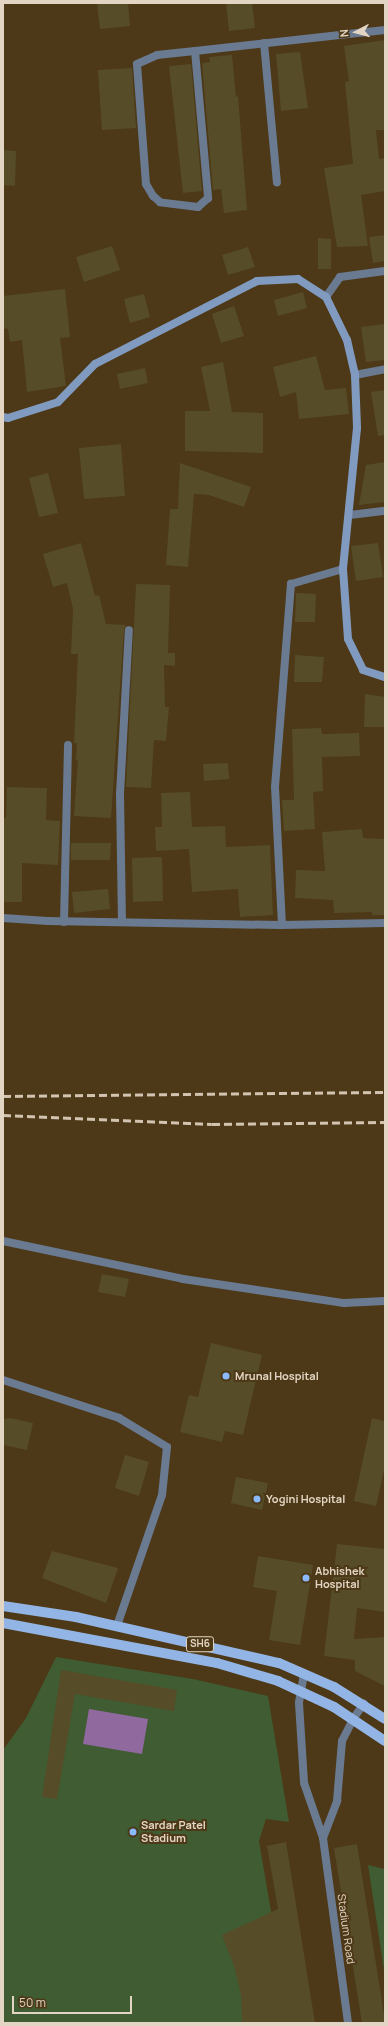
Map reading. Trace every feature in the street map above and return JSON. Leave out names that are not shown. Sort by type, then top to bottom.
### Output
[{"type":"main road","name":"SH6","points":[[3,1606],[76,1616],[254,1656],[334,1686],[364,1703],[385,1719]]},
{"type":"main road","points":[[3,1623],[217,1663],[278,1681],[334,1707],[385,1741]]},
{"type":"street","points":[[195,51],[208,198],[198,207],[160,202],[153,196],[146,184],[137,64],[157,55],[385,30]]},
{"type":"street","points":[[264,43],[277,182]]},
{"type":"street","points":[[326,297],[340,277],[385,271]]},
{"type":"street","points":[[3,417],[8,418],[58,402],[95,364],[257,281],[298,279],[326,297],[347,340],[355,375],[357,428],[350,515],[343,569],[348,639],[363,670],[385,677]]},
{"type":"street","points":[[355,375],[385,369]]},
{"type":"street","points":[[350,515],[385,511]]},
{"type":"street","points":[[282,925],[275,787],[291,584],[343,569]]},
{"type":"street","points":[[122,922],[120,794],[129,630]]},
{"type":"street","points":[[64,922],[68,744]]},
{"type":"street","points":[[3,918],[64,922],[282,925],[385,923]]},
{"type":"street","points":[[3,1241],[183,1279],[344,1303],[385,1301]]},
{"type":"street","points":[[3,1380],[119,1418],[167,1447],[162,1494],[117,1626]]},
{"type":"street","name":"Stadium Road","points":[[304,1674],[299,1703],[304,1783],[323,1838],[348,2023]]},
{"type":"street","points":[[323,1838],[337,1800],[342,1741],[353,1719],[364,1703]]},
{"type":"green space","name":"Sardar Patel Stadium","points":[[56,1657],[193,1679],[268,1696],[289,1822],[266,1819],[259,1841],[290,2023],[3,2023],[3,1750],[26,1718]]},
{"type":"green space","points":[[368,1865],[385,1869],[385,1977]]},
{"type":"shaded area","points":[[89,1709],[148,1719],[142,1754],[83,1744]]},
{"type":"building","points":[[97,3],[128,3],[130,26],[100,29]]},
{"type":"building","points":[[226,3],[252,3],[255,28],[229,31]]},
{"type":"building","points":[[385,40],[385,130],[376,130],[379,159],[385,158],[385,191],[361,195],[368,246],[337,247],[324,168],[353,164],[345,82],[349,81],[344,46]]},
{"type":"building","points":[[300,52],[308,108],[281,111],[276,54]]},
{"type":"building","points":[[232,55],[236,97],[238,96],[247,210],[224,213],[221,189],[213,190],[202,63],[210,62],[209,57]]},
{"type":"building","points":[[191,64],[202,191],[183,193],[169,66]]},
{"type":"building","points":[[132,68],[136,128],[102,130],[98,70]]},
{"type":"building","points":[[3,150],[16,151],[15,186],[3,185]]},
{"type":"building","points":[[385,235],[385,261],[373,263],[369,237]]},
{"type":"building","points":[[318,238],[331,239],[331,269],[318,269]]},
{"type":"building","points":[[112,246],[120,270],[84,282],[76,257]]},
{"type":"building","points":[[248,247],[255,267],[228,275],[222,255]]},
{"type":"building","points":[[65,289],[70,337],[60,338],[66,386],[27,392],[22,340],[10,342],[8,329],[3,328],[3,296]]},
{"type":"building","points":[[303,292],[307,308],[278,316],[274,300]]},
{"type":"building","points":[[144,294],[150,317],[130,323],[124,299]]},
{"type":"building","points":[[234,306],[244,336],[221,343],[212,314]]},
{"type":"building","points":[[385,324],[385,360],[366,362],[361,327]]},
{"type":"building","points":[[316,356],[325,390],[346,388],[349,414],[299,419],[296,392],[280,397],[273,367]]},
{"type":"building","points":[[223,362],[232,412],[263,413],[263,453],[185,451],[185,411],[210,411],[201,367]]},
{"type":"building","points":[[145,368],[148,383],[120,389],[117,374]]},
{"type":"building","points":[[385,390],[385,435],[378,436],[371,392]]},
{"type":"building","points":[[121,444],[125,496],[84,499],[79,448]]},
{"type":"building","points":[[385,462],[385,502],[359,505],[366,465]]},
{"type":"building","points":[[180,463],[251,487],[244,507],[209,495],[194,494],[188,567],[166,565],[170,509],[178,509]]},
{"type":"building","points":[[48,473],[58,513],[39,517],[29,478]]},
{"type":"building","points":[[81,543],[95,596],[99,595],[106,624],[126,625],[124,630],[111,818],[74,816],[78,760],[76,760],[77,743],[74,743],[78,654],[71,654],[73,609],[67,583],[53,587],[43,554]]},
{"type":"building","points":[[378,543],[383,577],[356,581],[351,546]]},
{"type":"building","points":[[136,584],[170,585],[168,653],[175,653],[175,666],[164,665],[165,707],[169,707],[166,741],[154,740],[151,788],[126,787]]},
{"type":"building","points":[[296,593],[316,594],[315,622],[295,622]]},
{"type":"building","points":[[295,655],[324,657],[322,682],[294,682]]},
{"type":"building","points":[[365,694],[385,697],[385,727],[364,727]]},
{"type":"building","points":[[321,728],[322,734],[359,733],[360,756],[322,757],[323,791],[313,792],[315,829],[284,831],[282,800],[294,800],[292,729]]},
{"type":"building","points":[[228,763],[229,779],[204,781],[203,764]]},
{"type":"building","points":[[7,787],[47,788],[46,820],[60,821],[58,865],[22,863],[22,902],[3,902],[3,818],[6,818]]},
{"type":"building","points":[[190,792],[192,827],[225,826],[226,847],[270,845],[273,915],[240,917],[238,889],[192,892],[189,849],[156,851],[155,827],[162,827],[161,793]]},
{"type":"building","points":[[362,829],[363,838],[385,839],[385,915],[372,915],[372,912],[334,913],[333,900],[295,898],[296,870],[325,871],[322,832]]},
{"type":"building","points":[[71,843],[111,843],[110,860],[71,860]]},
{"type":"building","points":[[162,857],[163,901],[133,902],[132,858]]},
{"type":"building","points":[[108,889],[110,909],[74,913],[72,892]]},
{"type":"building","points":[[102,1274],[129,1279],[125,1297],[98,1292]]},
{"type":"building","points":[[211,1343],[262,1355],[243,1435],[225,1431],[222,1442],[180,1432],[189,1395],[198,1397]]},
{"type":"building","points":[[10,1418],[33,1423],[27,1450],[3,1445],[3,1419]]},
{"type":"building","points":[[372,1418],[385,1421],[385,1466],[376,1506],[354,1501]]},
{"type":"building","points":[[125,1455],[149,1462],[139,1496],[115,1488]]},
{"type":"building","points":[[236,1477],[268,1483],[262,1510],[231,1503]]},
{"type":"building","points":[[337,1544],[385,1549],[385,1612],[357,1608],[354,1639],[385,1637],[385,1686],[355,1671],[355,1660],[324,1656]]},
{"type":"building","points":[[52,1551],[118,1568],[106,1603],[42,1578]]},
{"type":"building","points":[[258,1556],[313,1565],[300,1645],[269,1640],[277,1591],[253,1587]]},
{"type":"building","points":[[61,1670],[177,1690],[174,1711],[75,1694],[57,1799],[42,1797]]},
{"type":"building","points":[[286,1842],[315,2023],[242,2023],[241,1995],[234,1966],[222,1935],[278,1909],[267,1846]]},
{"type":"building","points":[[357,1844],[385,2023],[362,2023],[334,1848]]},
{"type":"railway","points":[[3,1096],[385,1092]]},
{"type":"railway","points":[[3,1115],[212,1124],[385,1122]]},
{"type":"place","name":"Mrunal Hospital","points":[[226,1376]]},
{"type":"place","name":"Yogini Hospital","points":[[257,1499]]},
{"type":"place","name":"Abhishek Hospital","points":[[306,1578]]},
{"type":"place","name":"Sardar Patel Stadium","points":[[133,1832]]}]
